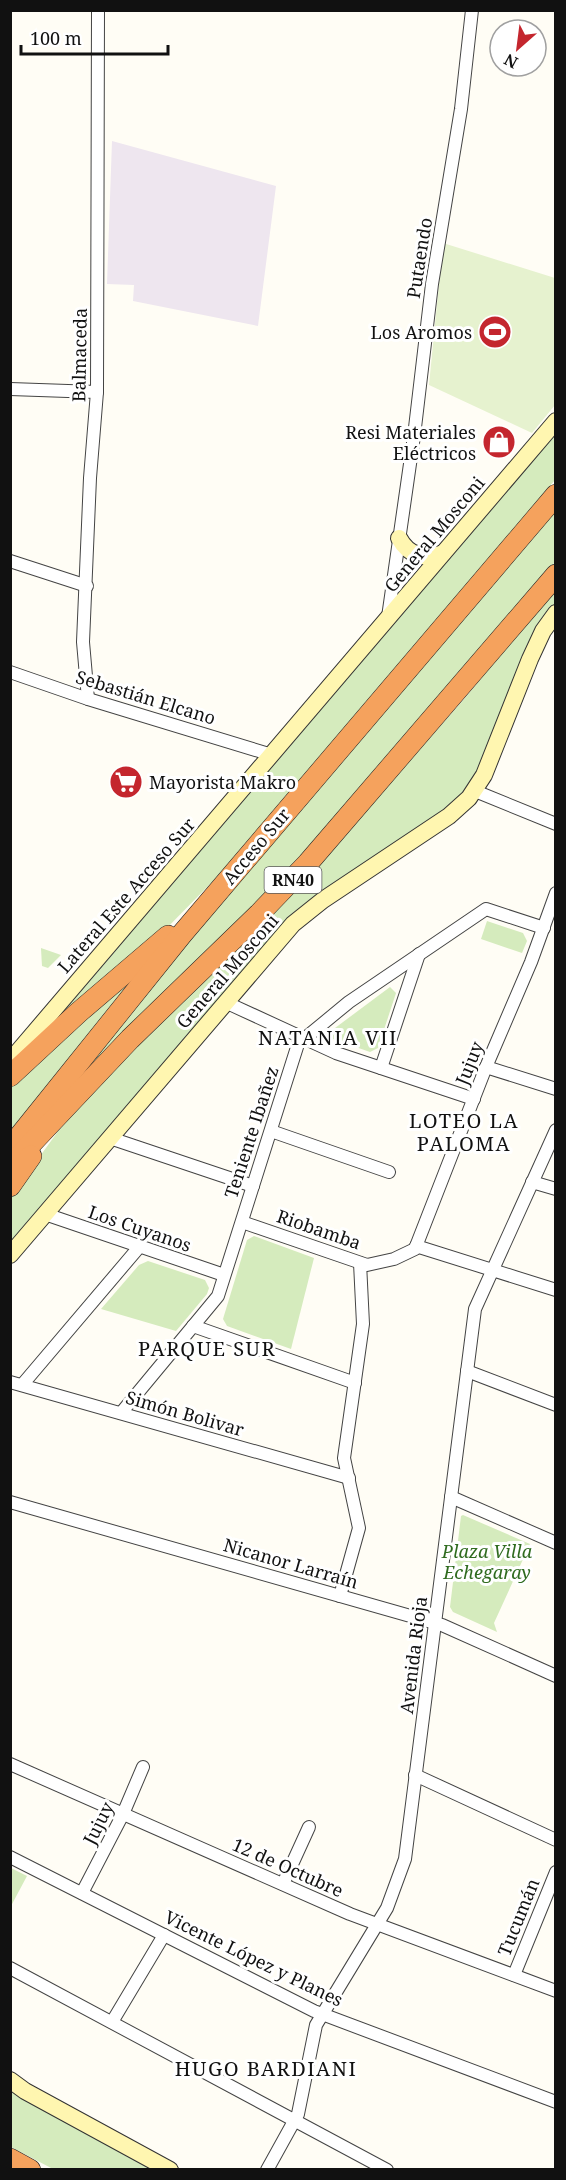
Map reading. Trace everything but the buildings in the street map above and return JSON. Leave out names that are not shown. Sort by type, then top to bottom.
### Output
[{"type":"highway","name":"Acceso Sur","points":[[10,1148],[222,887],[555,495]]},
{"type":"highway","name":"RN40","points":[[10,1166],[75,1095],[308,863],[555,575]]},
{"type":"highway","points":[[10,1076],[79,1012],[222,887]]},
{"type":"highway","points":[[10,1186],[75,1095]]},
{"type":"highway","points":[[10,2159],[30,2169]]},
{"type":"street","name":"Balmaceda","points":[[88,699],[83,642],[90,478],[97,392],[98,10]]},
{"type":"street","name":"Putaendo","points":[[388,617],[414,436],[432,284],[461,110],[472,10]]},
{"type":"street","points":[[10,389],[97,392]]},
{"type":"street","name":"General Mosconi","points":[[272,755],[555,421]]},
{"type":"street","points":[[399,538],[410,552],[421,556],[432,557],[443,553]]},
{"type":"street","points":[[10,561],[87,586]]},
{"type":"street","name":"General Mosconi","points":[[10,1255],[225,1002],[300,918],[323,900],[449,816],[475,791],[487,768],[537,643],[555,613]]},
{"type":"street","name":"Sebastián Elcano","points":[[10,672],[88,699],[272,755]]},
{"type":"street","name":"Lateral Este Acceso Sur","points":[[10,1061],[272,755]]},
{"type":"street","points":[[475,791],[555,824]]},
{"type":"street","name":"Jujuy","points":[[416,1246],[486,1067],[544,928],[555,893]]},
{"type":"street","name":"Teniente Ibañez","points":[[121,1413],[218,1296],[298,1044],[349,1002],[486,909],[544,928]]},
{"type":"street","points":[[381,1068],[419,954]]},
{"type":"street","points":[[225,1002],[336,1053],[474,1099]]},
{"type":"street","points":[[486,1067],[555,1089]]},
{"type":"street","name":"Avenida Rioja","points":[[267,2169],[298,2114],[316,2025],[387,1908],[405,1859],[475,1309],[555,1130]]},
{"type":"street","points":[[271,1131],[389,1172]]},
{"type":"street","points":[[110,1138],[253,1186]]},
{"type":"street","points":[[532,1182],[555,1189]]},
{"type":"street","name":"Los Cuyanos","points":[[45,1214],[225,1275]]},
{"type":"street","name":"Riobamba","points":[[242,1222],[369,1265],[386,1262],[411,1252],[416,1246]]},
{"type":"street","points":[[16,1384],[140,1246]]},
{"type":"street","points":[[416,1246],[555,1290]]},
{"type":"street","points":[[340,1596],[359,1528],[344,1458],[363,1324],[360,1263]]},
{"type":"street","points":[[193,1326],[355,1383]]},
{"type":"street","points":[[467,1371],[555,1405]]},
{"type":"street","name":"Simón Bolivar","points":[[16,1384],[349,1479]]},
{"type":"street","points":[[451,1497],[555,1544]]},
{"type":"street","name":"Nicanor Larraín","points":[[10,1502],[435,1623],[555,1676]]},
{"type":"street","name":"12 de Octubre","points":[[10,1764],[377,1924],[555,1991]]},
{"type":"street","name":"Jujuy","points":[[82,1893],[123,1814],[143,1767]]},
{"type":"street","points":[[416,1775],[555,1840]]},
{"type":"street","points":[[283,1884],[309,1827]]},
{"type":"street","name":"Vicente López y Planes","points":[[10,1857],[322,2014],[555,2102]]},
{"type":"street","name":"Tucumán","points":[[514,1976],[555,1872]]},
{"type":"street","points":[[112,2022],[164,1935]]},
{"type":"street","points":[[10,1968],[387,2169]]},
{"type":"street","points":[[10,2080],[25,2091],[170,2169]]},
{"type":"shaded area","points":[[112,141],[276,186],[258,326],[133,301],[134,285],[107,284]]},
{"type":"green space","name":"Los Aromos","points":[[443,243],[555,278],[555,405],[532,433],[429,385]]},
{"type":"green space","points":[[555,432],[555,480],[217,877],[157,938],[31,1049]]},
{"type":"green space","points":[[555,508],[555,562],[379,769],[280,880],[57,1101],[104,1041]]},
{"type":"green space","points":[[555,589],[555,604],[549,612],[486,755],[469,787],[448,808],[289,918],[11,1244],[11,1196],[59,1130],[137,1045],[256,932],[325,857],[465,698]]},
{"type":"green space","points":[[487,921],[523,933],[527,941],[522,953],[481,939]]},
{"type":"green space","points":[[41,948],[61,955],[48,968],[42,966]]},
{"type":"green space","points":[[144,964],[11,1131],[11,1080]]},
{"type":"green space","points":[[390,987],[396,993],[378,1048],[370,1052],[333,1039],[331,1031]]},
{"type":"green space","points":[[254,1236],[314,1258],[291,1349],[227,1326],[223,1319],[247,1240]]},
{"type":"green space","points":[[148,1261],[205,1280],[209,1288],[207,1294],[176,1331],[101,1309],[139,1265]]},
{"type":"green space","name":"Plaza Villa Echegaray","points":[[461,1516],[530,1544],[494,1623],[497,1632],[453,1612],[450,1607]]},
{"type":"green space","points":[[11,1868],[27,1876],[11,1906]]},
{"type":"green space","points":[[10,2090],[155,2169],[53,2169],[11,2147]]},
{"type":"place","name":"Los Aromos","points":[[495,332]]},
{"type":"place","name":"Resi Materiales Eléctricos","points":[[499,442]]},
{"type":"place","name":"Mayorista Makro","points":[[126,782]]},
{"type":"district","name":"NATANIA VII","points":[[328,1037]]},
{"type":"district","name":"LOTEO LA PALOMA","points":[[464,1132]]},
{"type":"district","name":"PARQUE SUR","points":[[207,1348]]},
{"type":"district","name":"HUGO BARDIANI","points":[[266,2068]]}]
